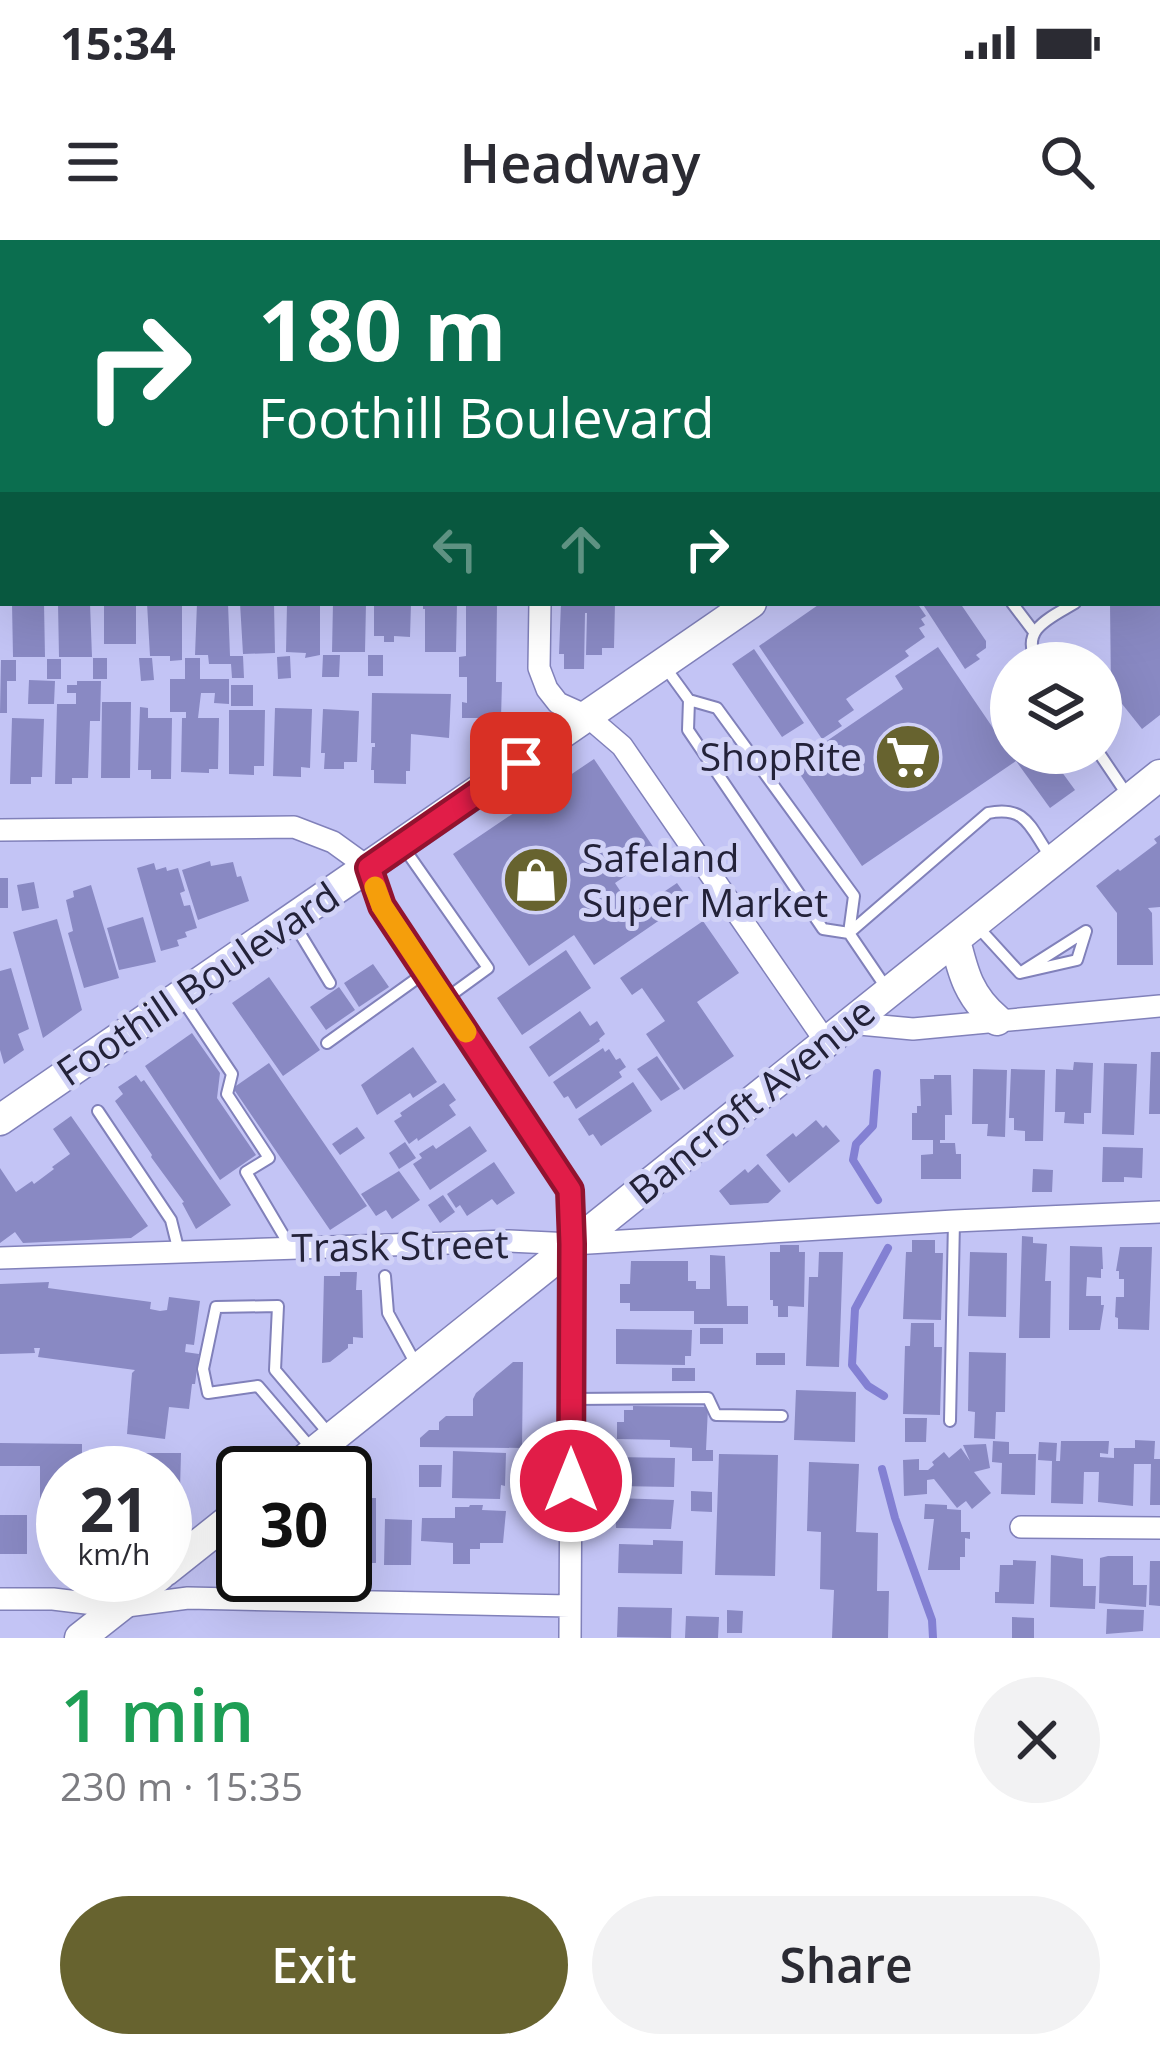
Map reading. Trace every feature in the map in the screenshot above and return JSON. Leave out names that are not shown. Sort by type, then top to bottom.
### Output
[{"type":"street","points":[[540,606],[539,668],[547,689],[558,703],[587,716],[622,746],[838,1033],[1160,1006]]},
{"type":"street","name":"Foothill Boulevard","points":[[0,1120],[748,606]]},
{"type":"street","name":"Bancroft Avenue","points":[[323,1445],[1160,775]]},
{"type":"street","points":[[0,830],[294,826],[333,842],[369,868],[382,906],[570,1190],[570,1638]]},
{"type":"street","points":[[965,932],[965,981],[971,995],[997,1020]]},
{"type":"street","name":"Trask Street","points":[[0,1258],[509,1241],[572,1244],[1160,1212]]},
{"type":"street","points":[[1021,1527],[1160,1528]]},
{"type":"street","points":[[192,1549],[216,1530]]},
{"type":"street","points":[[0,1599],[119,1607],[188,1598],[570,1606]]},
{"type":"street","points":[[80,1638],[125,1602]]},
{"type":"lane","points":[[1014,606],[1034,632]]},
{"type":"lane","points":[[1033,642],[1034,632],[1044,621],[1070,606]]},
{"type":"lane","points":[[663,664],[689,700],[688,730],[823,929],[849,933],[988,812],[1019,813],[1053,860]]},
{"type":"lane","points":[[689,700],[717,708],[854,896],[849,933],[889,991]]},
{"type":"lane","points":[[1113,774],[1130,799]]},
{"type":"lane","points":[[402,845],[488,968],[444,1000]]},
{"type":"lane","points":[[292,920],[330,983]]},
{"type":"lane","points":[[965,932],[1020,973],[1077,960],[1086,931],[1020,973]]},
{"type":"lane","points":[[327,1043],[426,972]]},
{"type":"lane","points":[[180,996],[232,1074],[227,1094],[269,1157],[246,1172],[291,1248]]},
{"type":"lane","points":[[98,1111],[171,1220],[179,1252]]},
{"type":"lane","points":[[950,1421],[954,1221]]},
{"type":"lane","points":[[385,1276],[388,1313],[419,1369]]},
{"type":"lane","points":[[278,1306],[275,1370],[323,1445],[258,1386],[208,1393],[202,1369],[216,1307],[278,1306]]},
{"type":"lane","points":[[571,1399],[708,1398],[716,1414],[782,1416]]},
{"type":"building","points":[[12,606],[44,606],[45,657],[13,657]]},
{"type":"building","points":[[58,606],[90,606],[92,657],[59,657]]},
{"type":"building","points":[[104,606],[136,606],[136,644],[104,644]]},
{"type":"building","points":[[147,606],[182,606],[182,660],[150,656]]},
{"type":"building","points":[[197,606],[228,606],[230,656],[243,656],[244,678],[232,678],[231,664],[209,664],[208,655],[195,655]]},
{"type":"building","points":[[240,606],[274,606],[275,653],[243,654]]},
{"type":"building","points":[[287,606],[320,606],[320,655],[305,658],[306,653],[286,652]]},
{"type":"building","points":[[333,606],[366,606],[365,652],[332,652]]},
{"type":"building","points":[[374,606],[411,606],[410,637],[394,636],[394,642],[384,642],[384,636],[374,636]]},
{"type":"building","points":[[457,606],[456,652],[425,652],[423,609]]},
{"type":"building","points":[[466,606],[497,606],[496,682],[502,682],[501,718],[462,718],[467,677],[459,677],[459,657],[466,656]]},
{"type":"building","points":[[561,606],[615,606],[614,648],[602,648],[602,655],[586,655],[585,613],[584,669],[564,669],[564,654],[559,654]]},
{"type":"building","points":[[817,606],[919,606],[926,616],[921,619],[925,625],[919,628],[925,637],[905,651],[909,656],[846,699],[854,710],[838,721],[842,726],[822,739],[759,646]]},
{"type":"building","points":[[924,606],[962,606],[986,641],[986,648],[976,655],[980,659],[965,669]]},
{"type":"building","points":[[1110,606],[1160,606],[1160,715],[1142,729],[1122,704],[1122,642],[1110,642]]},
{"type":"building","name":"ShopRite","points":[[938,647],[990,724],[990,774],[997,774],[862,866],[793,764],[903,689],[895,676]]},
{"type":"building","points":[[754,649],[804,723],[782,737],[732,664]]},
{"type":"building","points":[[323,655],[340,655],[339,677],[322,677]]},
{"type":"building","points":[[368,655],[383,655],[383,676],[368,676]]},
{"type":"building","points":[[290,656],[291,678],[278,679],[277,657]]},
{"type":"building","points":[[93,658],[107,658],[107,679],[93,679]]},
{"type":"building","points":[[139,658],[152,658],[154,680],[141,681]]},
{"type":"building","points":[[185,658],[200,658],[200,679],[229,679],[229,704],[214,703],[215,693],[201,693],[198,718],[219,718],[218,769],[209,769],[209,773],[181,772],[186,712],[170,712],[170,679],[185,679]]},
{"type":"building","points":[[47,659],[61,659],[61,679],[47,679]]},
{"type":"building","points":[[1,660],[16,660],[16,681],[7,681],[7,713],[0,713]]},
{"type":"building","points":[[29,680],[55,681],[54,704],[28,704]]},
{"type":"building","points":[[77,681],[101,681],[100,721],[90,721],[88,778],[55,784],[57,704],[76,704],[76,693],[67,693],[67,685],[77,685]]},
{"type":"building","points":[[231,685],[253,685],[253,706],[231,706]]},
{"type":"building","points":[[372,693],[451,694],[449,738],[411,734],[406,784],[374,783]]},
{"type":"building","points":[[102,702],[131,702],[130,778],[101,778]]},
{"type":"building","points":[[140,707],[148,708],[148,718],[172,718],[171,779],[151,779],[151,770],[138,770]]},
{"type":"building","points":[[275,708],[312,709],[310,768],[301,767],[301,777],[273,776]]},
{"type":"building","points":[[323,709],[359,711],[357,762],[344,762],[344,769],[324,769]]},
{"type":"building","points":[[229,710],[265,710],[264,766],[254,766],[254,775],[229,774]]},
{"type":"building","points":[[12,718],[44,719],[42,777],[31,777],[31,784],[10,784]]},
{"type":"building","points":[[594,759],[658,854],[615,883],[634,912],[677,883],[689,900],[594,965],[574,935],[529,966],[453,854]]},
{"type":"building","name":"ShopRite","points":[[1025,774],[1063,774],[1075,790],[1050,808]]},
{"type":"building","points":[[1160,835],[1160,907],[1148,908],[1153,965],[1117,965],[1117,913],[1096,886],[1157,843],[1154,839]]},
{"type":"building","points":[[210,861],[211,866],[233,862],[249,901],[198,920],[182,870]]},
{"type":"building","points":[[154,863],[156,870],[178,868],[184,906],[190,905],[197,928],[177,940],[179,946],[161,951],[137,868]]},
{"type":"building","points":[[0,878],[8,878],[8,908],[0,908]]},
{"type":"building","points":[[34,882],[39,908],[22,911],[17,885]]},
{"type":"building","points":[[91,885],[119,978],[84,988],[68,933],[73,931],[66,900],[74,897],[73,891]]},
{"type":"building","points":[[143,917],[156,962],[119,970],[107,928]]},
{"type":"building","points":[[57,919],[82,1010],[43,1038],[13,932]]},
{"type":"building","points":[[703,921],[739,973],[697,1002],[734,1056],[684,1090],[646,1034],[665,1021],[642,988],[632,995],[620,978]]},
{"type":"building","points":[[566,950],[591,988],[522,1035],[497,998]]},
{"type":"building","points":[[373,964],[389,987],[359,1007],[344,983]]},
{"type":"building","points":[[11,968],[29,1029],[18,1034],[24,1050],[4,1064],[0,971]]},
{"type":"building","points":[[269,977],[320,1050],[283,1076],[232,1003]]},
{"type":"building","points":[[339,987],[355,1010],[326,1030],[310,1007]]},
{"type":"building","points":[[580,1011],[590,1026],[597,1021],[605,1034],[549,1077],[529,1047]]},
{"type":"building","points":[[192,1033],[220,1073],[217,1098],[256,1155],[220,1180],[145,1066]]},
{"type":"building","points":[[413,1047],[437,1082],[377,1115],[361,1085]]},
{"type":"building","points":[[603,1048],[626,1067],[619,1072],[622,1077],[576,1109],[553,1082]]},
{"type":"building","points":[[1151,1052],[1160,1052],[1160,1114],[1149,1114]]},
{"type":"building","points":[[657,1056],[680,1089],[661,1101],[637,1069]]},
{"type":"building","points":[[1074,1062],[1093,1063],[1091,1113],[1084,1113],[1084,1124],[1064,1123],[1065,1112],[1055,1112],[1056,1069],[1073,1070]]},
{"type":"building","points":[[269,1063],[367,1206],[330,1230],[233,1088]]},
{"type":"building","points":[[1104,1063],[1137,1064],[1134,1135],[1102,1134]]},
{"type":"building","points":[[973,1069],[1007,1070],[1005,1137],[987,1136],[988,1124],[972,1124]]},
{"type":"building","points":[[1011,1069],[1045,1070],[1043,1141],[1025,1141],[1025,1131],[1014,1130],[1014,1118],[1009,1118]]},
{"type":"building","points":[[136,1075],[231,1205],[196,1229],[184,1202],[115,1101],[123,1094],[118,1087]]},
{"type":"building","points":[[934,1075],[951,1075],[952,1115],[945,1115],[945,1140],[940,1143],[955,1143],[956,1154],[961,1154],[961,1179],[921,1179],[921,1155],[933,1154],[933,1140],[912,1140],[912,1113],[921,1106],[920,1079],[934,1079]]},
{"type":"building","points":[[633,1082],[652,1111],[601,1146],[578,1119]]},
{"type":"building","points":[[444,1083],[456,1100],[449,1105],[456,1115],[409,1144],[394,1121]]},
{"type":"building","points":[[71,1116],[148,1226],[131,1238],[23,1243],[15,1232],[0,1243],[0,1168],[16,1192],[34,1184],[70,1154],[53,1129]]},
{"type":"building","points":[[816,1120],[840,1141],[789,1183],[766,1155]]},
{"type":"building","points":[[470,1126],[487,1151],[430,1190],[413,1164],[422,1158],[419,1154],[433,1145],[436,1149]]},
{"type":"building","points":[[357,1127],[365,1138],[340,1155],[332,1144]]},
{"type":"building","points":[[405,1142],[416,1158],[399,1169],[389,1153]]},
{"type":"building","points":[[1103,1147],[1143,1148],[1142,1178],[1102,1182]]},
{"type":"building","points":[[494,1162],[515,1193],[497,1205],[492,1199],[467,1216],[447,1194]]},
{"type":"building","points":[[758,1164],[781,1191],[768,1203],[730,1205],[719,1191]]},
{"type":"building","points":[[1033,1169],[1053,1170],[1052,1192],[1032,1192]]},
{"type":"building","points":[[399,1171],[420,1200],[392,1219],[386,1210],[376,1216],[361,1194]]},
{"type":"building","points":[[443,1195],[455,1212],[440,1223],[428,1205]]},
{"type":"building","points":[[1022,1236],[1047,1244],[1050,1338],[1019,1338]]},
{"type":"building","points":[[912,1240],[935,1240],[935,1253],[943,1253],[941,1320],[903,1319],[906,1252],[912,1252]]},
{"type":"building","points":[[780,1245],[799,1245],[799,1252],[805,1252],[804,1307],[788,1306],[788,1317],[778,1317],[778,1306],[770,1300],[770,1252],[780,1252]]},
{"type":"building","points":[[1070,1246],[1102,1247],[1101,1278],[1087,1277],[1086,1296],[1101,1296],[1100,1330],[1069,1330]]},
{"type":"building","points":[[1120,1247],[1152,1247],[1149,1330],[1118,1329],[1116,1297],[1124,1297],[1124,1279],[1116,1271]]},
{"type":"building","points":[[819,1252],[843,1252],[839,1367],[806,1366],[809,1277],[818,1277]]},
{"type":"building","points":[[970,1252],[1007,1253],[1006,1317],[968,1316]]},
{"type":"building","points":[[710,1255],[725,1256],[727,1306],[748,1306],[748,1324],[694,1324],[694,1311],[630,1311],[630,1303],[620,1303],[620,1284],[630,1284],[631,1261],[688,1261],[688,1281],[696,1281],[696,1289],[710,1289]]},
{"type":"building","points":[[340,1272],[357,1272],[363,1338],[353,1337],[353,1344],[322,1363],[324,1276],[340,1276]]},
{"type":"building","points":[[49,1282],[48,1288],[151,1302],[150,1309],[160,1311],[167,1310],[169,1297],[200,1301],[194,1345],[186,1344],[185,1352],[199,1354],[189,1409],[169,1407],[165,1439],[127,1434],[135,1370],[38,1357],[40,1348],[34,1348],[35,1353],[0,1354],[0,1284]]},
{"type":"building","points":[[911,1323],[934,1323],[934,1347],[942,1347],[940,1415],[903,1414],[905,1346],[910,1346]]},
{"type":"building","points":[[700,1328],[723,1328],[723,1344],[700,1344]]},
{"type":"building","points":[[616,1329],[692,1330],[691,1356],[685,1356],[685,1365],[616,1364]]},
{"type":"building","points":[[969,1352],[1006,1353],[1005,1412],[996,1412],[995,1439],[974,1438],[975,1412],[968,1411]]},
{"type":"building","points":[[756,1353],[785,1353],[785,1365],[756,1365]]},
{"type":"building","points":[[513,1362],[523,1362],[522,1448],[420,1447],[420,1438],[429,1430],[439,1430],[446,1416],[473,1416],[476,1393]]},
{"type":"building","points":[[672,1368],[695,1368],[695,1381],[672,1381]]},
{"type":"building","points":[[796,1390],[856,1392],[855,1442],[794,1440]]},
{"type":"building","points":[[633,1406],[708,1407],[706,1450],[713,1450],[713,1461],[692,1461],[692,1448],[670,1447],[670,1440],[617,1439],[617,1422],[624,1422],[624,1410],[633,1410]]},
{"type":"building","points":[[905,1418],[927,1418],[926,1442],[905,1442]]},
{"type":"building","points":[[1135,1440],[1155,1441],[1160,1505],[1150,1505],[1151,1464],[1134,1464],[1133,1506],[1098,1502],[1099,1472],[1084,1472],[1083,1504],[1051,1503],[1052,1461],[1038,1460],[1039,1442],[1057,1443],[1056,1461],[1060,1461],[1061,1441],[1109,1441],[1108,1454],[1100,1453],[1100,1457],[1114,1458],[1114,1448],[1135,1448]]},
{"type":"building","points":[[993,1441],[1009,1442],[1009,1454],[1036,1454],[1035,1495],[1001,1494],[1002,1463],[992,1462]]},
{"type":"building","points":[[0,1443],[82,1444],[36,1446],[36,1466],[0,1466]]},
{"type":"building","points":[[986,1444],[990,1468],[974,1472],[991,1493],[972,1509],[966,1501],[957,1508],[934,1479],[927,1480],[927,1494],[904,1496],[903,1460],[919,1459],[919,1470],[928,1470],[944,1452],[949,1458],[961,1448],[970,1461],[963,1445]]},
{"type":"building","points":[[453,1451],[506,1453],[500,1499],[452,1498]]},
{"type":"building","points":[[719,1454],[778,1455],[775,1576],[715,1575]]},
{"type":"building","points":[[613,1457],[675,1458],[674,1487],[618,1486]]},
{"type":"building","points":[[809,1462],[859,1464],[856,1532],[878,1533],[877,1591],[889,1591],[888,1638],[832,1638],[834,1590],[820,1589],[821,1532],[807,1531]]},
{"type":"building","points":[[419,1465],[442,1465],[441,1487],[419,1487]]},
{"type":"building","points":[[691,1491],[712,1492],[712,1512],[691,1511]]},
{"type":"building","points":[[372,1498],[376,1498],[376,1563],[372,1563]]},
{"type":"building","points":[[615,1498],[674,1500],[671,1529],[616,1528]]},
{"type":"building","points":[[925,1504],[961,1510],[961,1532],[970,1532],[970,1539],[965,1538],[960,1570],[928,1570],[934,1519],[924,1519]]},
{"type":"building","points":[[455,1507],[506,1511],[503,1543],[480,1543],[480,1549],[470,1549],[470,1564],[453,1564],[453,1543],[421,1541],[422,1518],[455,1518]]},
{"type":"building","points":[[0,1515],[27,1515],[27,1554],[0,1554]]},
{"type":"building","points":[[385,1519],[412,1520],[411,1565],[384,1565]]},
{"type":"building","points":[[653,1540],[683,1541],[682,1574],[618,1573],[619,1544],[653,1545]]},
{"type":"building","points":[[1051,1555],[1083,1559],[1083,1586],[1096,1586],[1095,1609],[1050,1607]]},
{"type":"building","points":[[1133,1556],[1133,1585],[1147,1585],[1146,1607],[1099,1603],[1100,1558]]},
{"type":"building","points":[[1013,1560],[1036,1561],[1034,1604],[995,1603],[1000,1565],[1013,1565]]},
{"type":"building","points":[[1150,1561],[1160,1561],[1160,1606],[1149,1605]]},
{"type":"building","points":[[618,1607],[672,1608],[671,1638],[617,1637]]},
{"type":"building","points":[[1107,1609],[1144,1610],[1143,1631],[1106,1634]]},
{"type":"building","points":[[727,1610],[743,1611],[742,1633],[727,1633]]},
{"type":"building","points":[[686,1616],[719,1617],[718,1638],[685,1638]]},
{"type":"building","points":[[1012,1617],[1034,1618],[1034,1638],[1012,1638]]},
{"type":"waterway","points":[[877,1073],[873,1126],[856,1144],[853,1160],[878,1200]]},
{"type":"waterway","points":[[884,1396],[868,1386],[852,1365],[855,1309],[888,1248]]},
{"type":"waterway","points":[[882,1469],[932,1620],[933,1638]]},
{"type":"slow traffic","points":[[375,887],[382,906],[466,1032]]},
{"type":"place","name":"ShopRite","points":[[908,757]]},
{"type":"place","name":"Safeland Super Market","points":[[536,880]]},
{"type":"route","points":[[521,763],[369,868],[382,906],[570,1190],[571,1481]]}]
